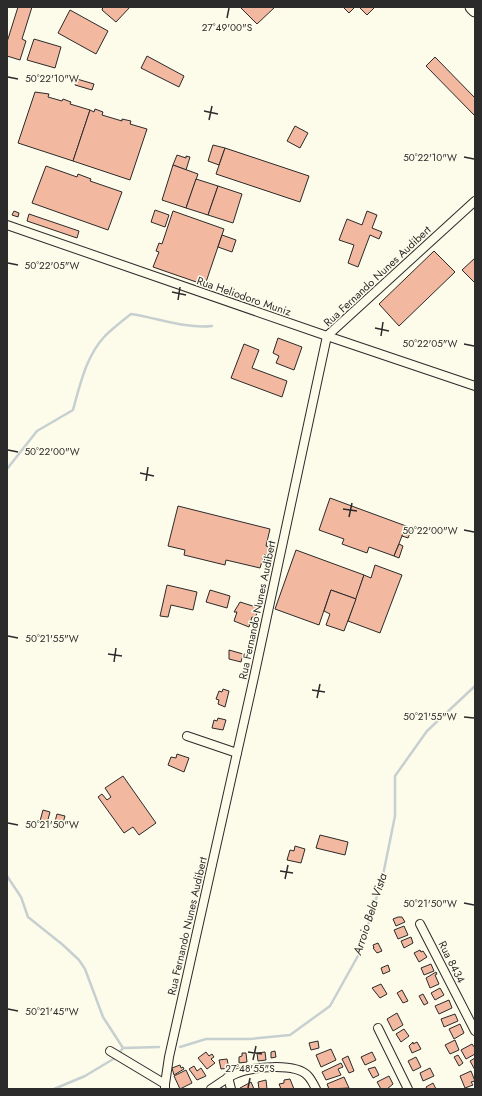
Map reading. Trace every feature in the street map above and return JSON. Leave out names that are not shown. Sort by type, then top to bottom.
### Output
[{"type":"highway","points":[[472,7],[475,10]]},
{"type":"street","name":"Rua Fernando Nunes Audibert","points":[[165,1087],[169,1057],[237,753],[327,336],[475,201]]},
{"type":"street","name":"Rua Heliodoro Muniz","points":[[7,225],[475,386]]},
{"type":"street","points":[[186,736],[237,753]]},
{"type":"street","name":"Rua 8434","points":[[420,924],[475,1031]]},
{"type":"street","points":[[378,1028],[408,1089]]},
{"type":"street","points":[[110,1051],[123,1058],[165,1087]]},
{"type":"street","points":[[211,1089],[228,1077],[247,1070],[282,1067],[298,1069],[307,1075],[316,1089]]},
{"type":"street","points":[[228,1077],[231,1089]]},
{"type":"building","points":[[18,7],[32,7],[22,39],[26,41],[20,60],[7,56],[7,42]]},
{"type":"building","points":[[103,7],[130,7],[116,22],[102,10]]},
{"type":"building","points":[[240,7],[275,7],[257,24]]},
{"type":"building","points":[[343,7],[355,7],[349,13]]},
{"type":"building","points":[[359,7],[373,7],[374,8],[367,15]]},
{"type":"building","points":[[70,10],[108,31],[96,54],[58,33]]},
{"type":"building","points":[[34,39],[61,47],[55,68],[27,60]]},
{"type":"building","points":[[147,56],[184,76],[179,87],[141,68]]},
{"type":"building","points":[[435,57],[475,98],[475,116],[426,66]]},
{"type":"building","points":[[77,79],[94,84],[92,90],[75,85]]},
{"type":"building","points":[[35,92],[49,94],[48,97],[62,101],[63,99],[71,102],[70,104],[90,110],[73,161],[18,143]]},
{"type":"building","points":[[95,109],[103,112],[102,115],[122,121],[122,119],[131,121],[130,124],[147,129],[130,180],[73,161],[90,110],[94,112]]},
{"type":"building","points":[[295,126],[308,133],[300,148],[287,141]]},
{"type":"building","points":[[213,145],[225,148],[219,165],[208,161]]},
{"type":"building","points":[[225,148],[309,176],[300,202],[216,174]]},
{"type":"building","points":[[177,155],[186,158],[186,156],[190,157],[186,170],[173,165]]},
{"type":"building","points":[[173,165],[198,174],[186,208],[162,200]]},
{"type":"building","points":[[46,166],[77,177],[78,174],[91,179],[90,181],[122,192],[108,230],[32,203]]},
{"type":"building","points":[[196,179],[218,186],[208,215],[186,208]]},
{"type":"building","points":[[218,186],[242,194],[233,223],[208,215]]},
{"type":"building","points":[[155,210],[169,215],[165,227],[151,222]]},
{"type":"building","points":[[14,211],[19,213],[18,217],[12,215]]},
{"type":"building","points":[[173,211],[224,229],[205,285],[153,267],[159,252],[156,251],[159,243],[162,244]]},
{"type":"building","points":[[367,211],[377,215],[372,228],[382,232],[379,239],[370,235],[358,267],[348,263],[354,245],[339,240],[347,219],[362,225]]},
{"type":"building","points":[[29,214],[79,231],[77,238],[27,221]]},
{"type":"building","points":[[222,235],[236,240],[232,252],[218,247]]},
{"type":"building","points":[[434,251],[455,272],[399,326],[379,304]]},
{"type":"building","points":[[475,258],[475,283],[462,270]]},
{"type":"building","points":[[278,338],[302,347],[294,370],[276,363],[279,356],[273,353]]},
{"type":"building","points":[[244,344],[259,350],[252,368],[287,381],[282,397],[231,378]]},
{"type":"building","points":[[330,498],[406,526],[394,556],[369,547],[367,553],[342,544],[344,539],[319,530]]},
{"type":"building","points":[[178,506],[270,529],[266,546],[271,547],[268,556],[264,555],[260,568],[226,560],[225,565],[184,555],[185,550],[168,546]]},
{"type":"building","points":[[406,526],[412,529],[408,538],[402,536]]},
{"type":"building","points":[[399,544],[403,546],[399,558],[394,556]]},
{"type":"building","points":[[296,550],[364,575],[356,599],[331,590],[319,625],[275,609]]},
{"type":"building","points":[[375,565],[402,575],[380,633],[348,621],[364,575],[371,578]]},
{"type":"building","points":[[167,585],[197,592],[193,610],[171,605],[168,617],[160,616]]},
{"type":"building","points":[[210,590],[230,596],[227,608],[206,602]]},
{"type":"building","points":[[331,590],[356,599],[344,631],[326,625],[330,614],[324,611]]},
{"type":"building","points":[[240,602],[259,608],[255,618],[252,617],[249,627],[234,621],[237,612],[234,612]]},
{"type":"building","points":[[229,650],[243,654],[241,662],[229,659]]},
{"type":"building","points":[[223,689],[229,691],[225,707],[218,704],[219,700],[216,699],[219,691],[222,692]]},
{"type":"building","points":[[218,718],[226,720],[223,730],[212,728],[214,720],[217,721]]},
{"type":"building","points":[[177,754],[189,758],[184,772],[168,765],[171,757],[176,758]]},
{"type":"building","points":[[123,776],[156,823],[139,835],[133,827],[124,833],[98,797],[102,794],[107,800],[111,797],[105,788]]},
{"type":"building","points":[[43,810],[50,812],[47,823],[40,821]]},
{"type":"building","points":[[57,814],[65,816],[62,827],[54,825]]},
{"type":"building","points":[[320,835],[348,842],[345,855],[316,848]]},
{"type":"building","points":[[295,846],[305,849],[301,863],[287,860],[290,850],[294,851]]},
{"type":"building","points":[[402,917],[405,922],[396,926],[393,919]]},
{"type":"building","points":[[404,926],[408,935],[398,939],[394,930]]},
{"type":"building","points":[[411,937],[413,943],[404,948],[401,941]]},
{"type":"building","points":[[378,943],[382,951],[377,953],[373,948],[373,945]]},
{"type":"building","points":[[420,950],[421,952],[423,951],[427,957],[419,962],[414,953]]},
{"type":"building","points":[[431,964],[434,971],[424,975],[421,968]]},
{"type":"building","points":[[388,965],[390,971],[383,974],[381,968]]},
{"type":"building","points":[[436,972],[437,974],[435,975],[439,984],[430,988],[426,978]]},
{"type":"building","points":[[381,984],[387,994],[380,998],[372,988]]},
{"type":"building","points":[[440,988],[444,995],[435,1000],[431,993]]},
{"type":"building","points":[[402,990],[408,1001],[403,1003],[397,993]]},
{"type":"building","points":[[423,994],[428,1003],[424,1005],[419,996]]},
{"type":"building","points":[[449,1000],[452,1008],[439,1014],[435,1006]]},
{"type":"building","points":[[397,1013],[403,1025],[393,1031],[387,1019]]},
{"type":"building","points":[[455,1014],[458,1021],[444,1027],[441,1019]]},
{"type":"building","points":[[460,1024],[464,1033],[454,1039],[449,1029]]},
{"type":"building","points":[[404,1029],[409,1036],[401,1042],[396,1034]]},
{"type":"building","points":[[455,1040],[459,1050],[450,1054],[445,1045]]},
{"type":"building","points":[[318,1041],[319,1048],[311,1050],[309,1043]]},
{"type":"building","points":[[413,1042],[413,1044],[417,1042],[421,1049],[412,1053],[409,1046]]},
{"type":"building","points":[[472,1044],[475,1048],[475,1054],[466,1059],[461,1050]]},
{"type":"building","points":[[331,1049],[336,1060],[321,1067],[316,1055]]},
{"type":"building","points":[[275,1051],[276,1057],[271,1058],[271,1052]]},
{"type":"building","points":[[206,1052],[209,1056],[212,1054],[214,1057],[211,1059],[215,1063],[207,1069],[198,1058]]},
{"type":"building","points":[[265,1052],[266,1060],[258,1061],[257,1053]]},
{"type":"building","points":[[372,1052],[376,1060],[365,1065],[361,1057]]},
{"type":"building","points":[[242,1053],[246,1053],[247,1062],[239,1063],[239,1057],[242,1056]]},
{"type":"building","points":[[458,1055],[463,1063],[459,1066],[454,1057]]},
{"type":"building","points":[[348,1056],[354,1071],[349,1073],[342,1059]]},
{"type":"building","points":[[416,1057],[421,1067],[413,1071],[408,1061]]},
{"type":"building","points":[[475,1058],[475,1070],[470,1061]]},
{"type":"building","points":[[227,1059],[229,1068],[221,1069],[219,1060]]},
{"type":"building","points":[[341,1063],[343,1067],[338,1069],[341,1075],[326,1080],[322,1072]]},
{"type":"building","points":[[180,1065],[181,1068],[183,1067],[184,1069],[174,1075],[172,1068]]},
{"type":"building","points":[[194,1066],[197,1071],[201,1068],[206,1076],[197,1080],[189,1069]]},
{"type":"building","points":[[375,1067],[379,1075],[373,1078],[368,1069]]},
{"type":"building","points":[[430,1068],[434,1076],[423,1081],[420,1073]]},
{"type":"building","points":[[186,1070],[192,1083],[180,1089],[174,1076]]},
{"type":"building","points":[[471,1071],[475,1081],[471,1082],[473,1085],[465,1088],[460,1076]]},
{"type":"building","points":[[389,1076],[393,1084],[387,1089],[381,1089],[377,1082]]},
{"type":"building","points":[[344,1077],[349,1088],[329,1089],[327,1084]]},
{"type":"building","points":[[290,1079],[294,1089],[281,1089],[279,1084],[284,1083],[284,1080]]},
{"type":"building","points":[[266,1080],[267,1089],[259,1089],[258,1082]]},
{"type":"building","points":[[251,1082],[254,1089],[240,1088]]},
{"type":"building","points":[[433,1083],[436,1089],[427,1089],[426,1087]]},
{"type":"waterway","points":[[7,469],[37,431],[73,410],[84,371],[93,352],[105,336],[131,314],[182,325],[202,327],[212,326]]},
{"type":"waterway","name":"Arroio Bela Vista","points":[[180,1047],[206,1039],[250,1039],[290,1035],[330,1006],[359,954],[382,880],[395,816],[395,776],[427,731],[475,686]]},
{"type":"waterway","points":[[7,876],[21,897],[28,917],[79,960],[85,969],[103,1017],[123,1048]]},
{"type":"waterway","name":"Arroio Bela Vista","points":[[54,1089],[85,1076],[115,1058],[123,1048],[159,1047]]}]
